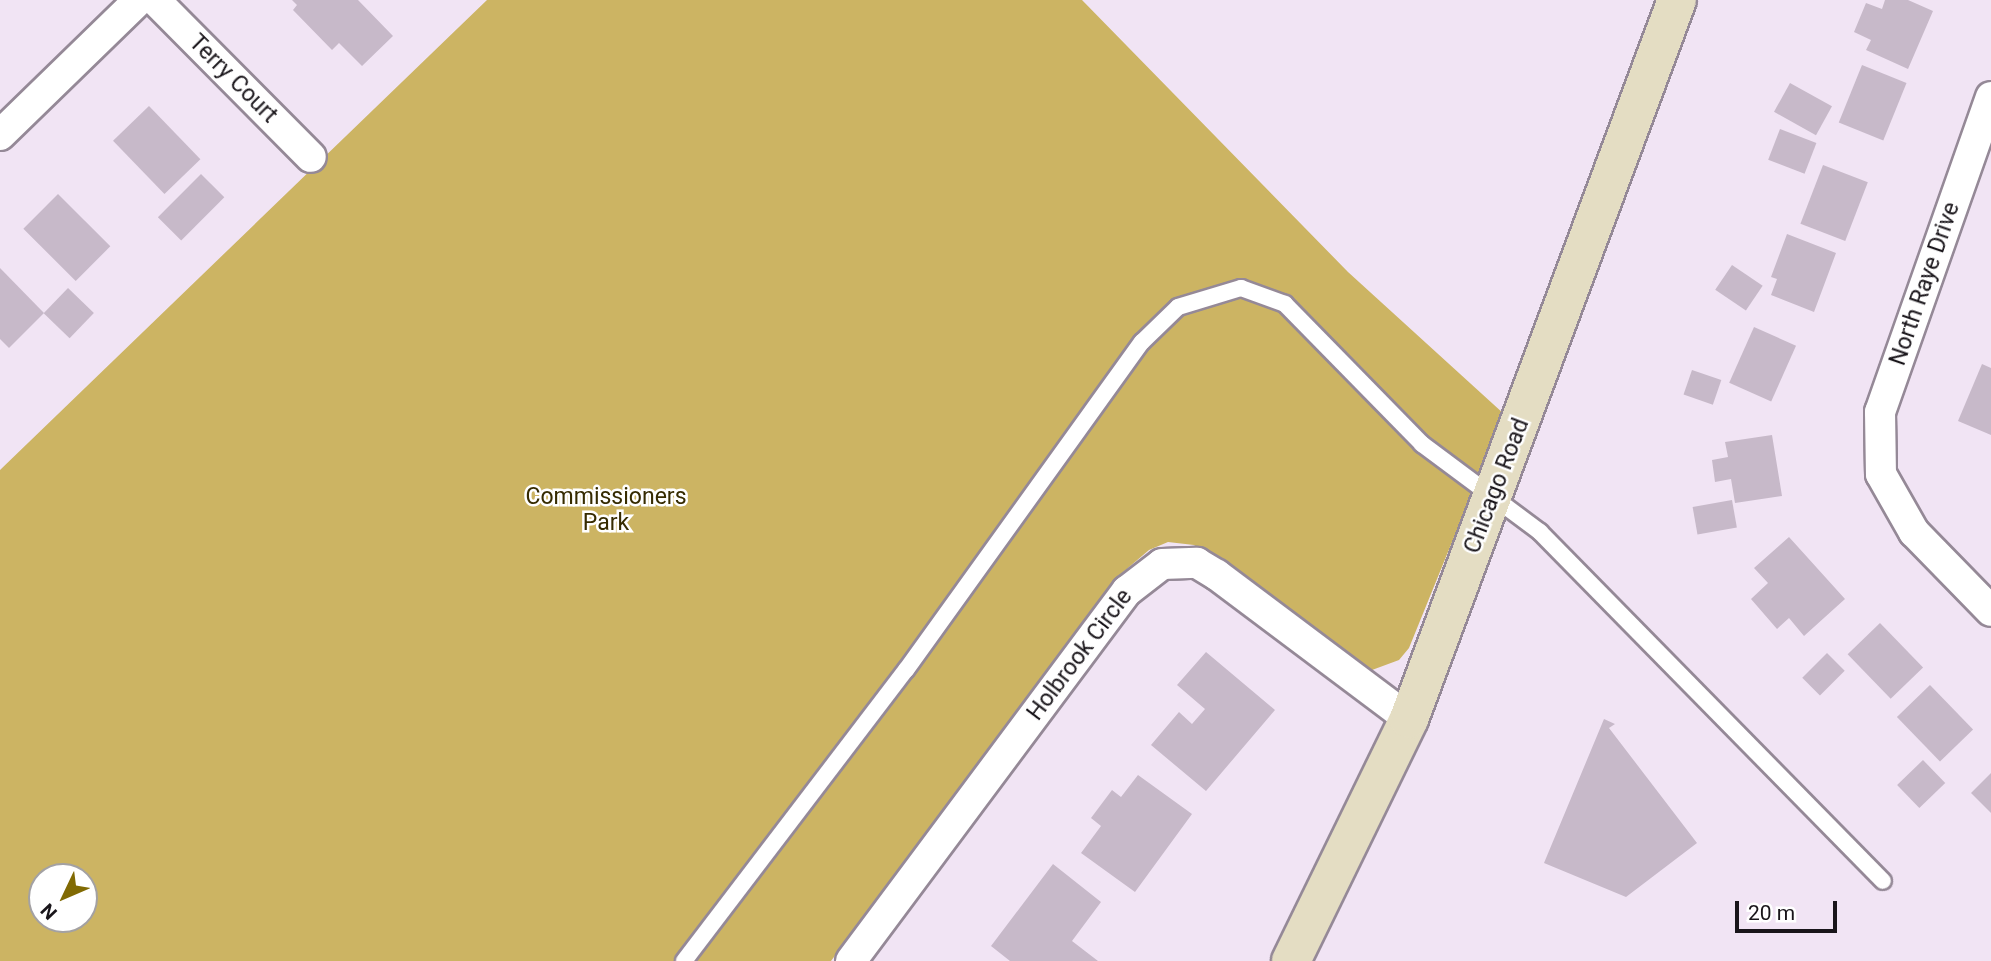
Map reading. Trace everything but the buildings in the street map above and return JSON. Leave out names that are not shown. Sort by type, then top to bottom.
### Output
[{"type":"street","points":[[0,135],[139,0]]},
{"type":"street","name":"Terry Court","points":[[155,0],[311,157]]},
{"type":"street","name":"Chicago Road","points":[[1292,961],[1409,719],[1677,0]]},
{"type":"street","name":"North Raye Drive","points":[[1990,103],[1880,412],[1881,474],[1914,531],[1991,611]]},
{"type":"street","name":"Holbrook Circle","points":[[851,961],[1127,591],[1162,564],[1197,563],[1217,575],[1409,719]]},
{"type":"lane","points":[[684,961],[906,670],[1142,342],[1178,307],[1241,288],[1285,304],[1422,444],[1540,533],[1883,881]]},
{"type":"green space","name":"Commissioners Park","points":[[487,0],[1082,0],[1348,272],[1504,414],[1409,648],[1399,660],[1372,670],[1194,545],[1168,542],[1149,550],[1115,579],[831,961],[0,961],[0,470]]}]
